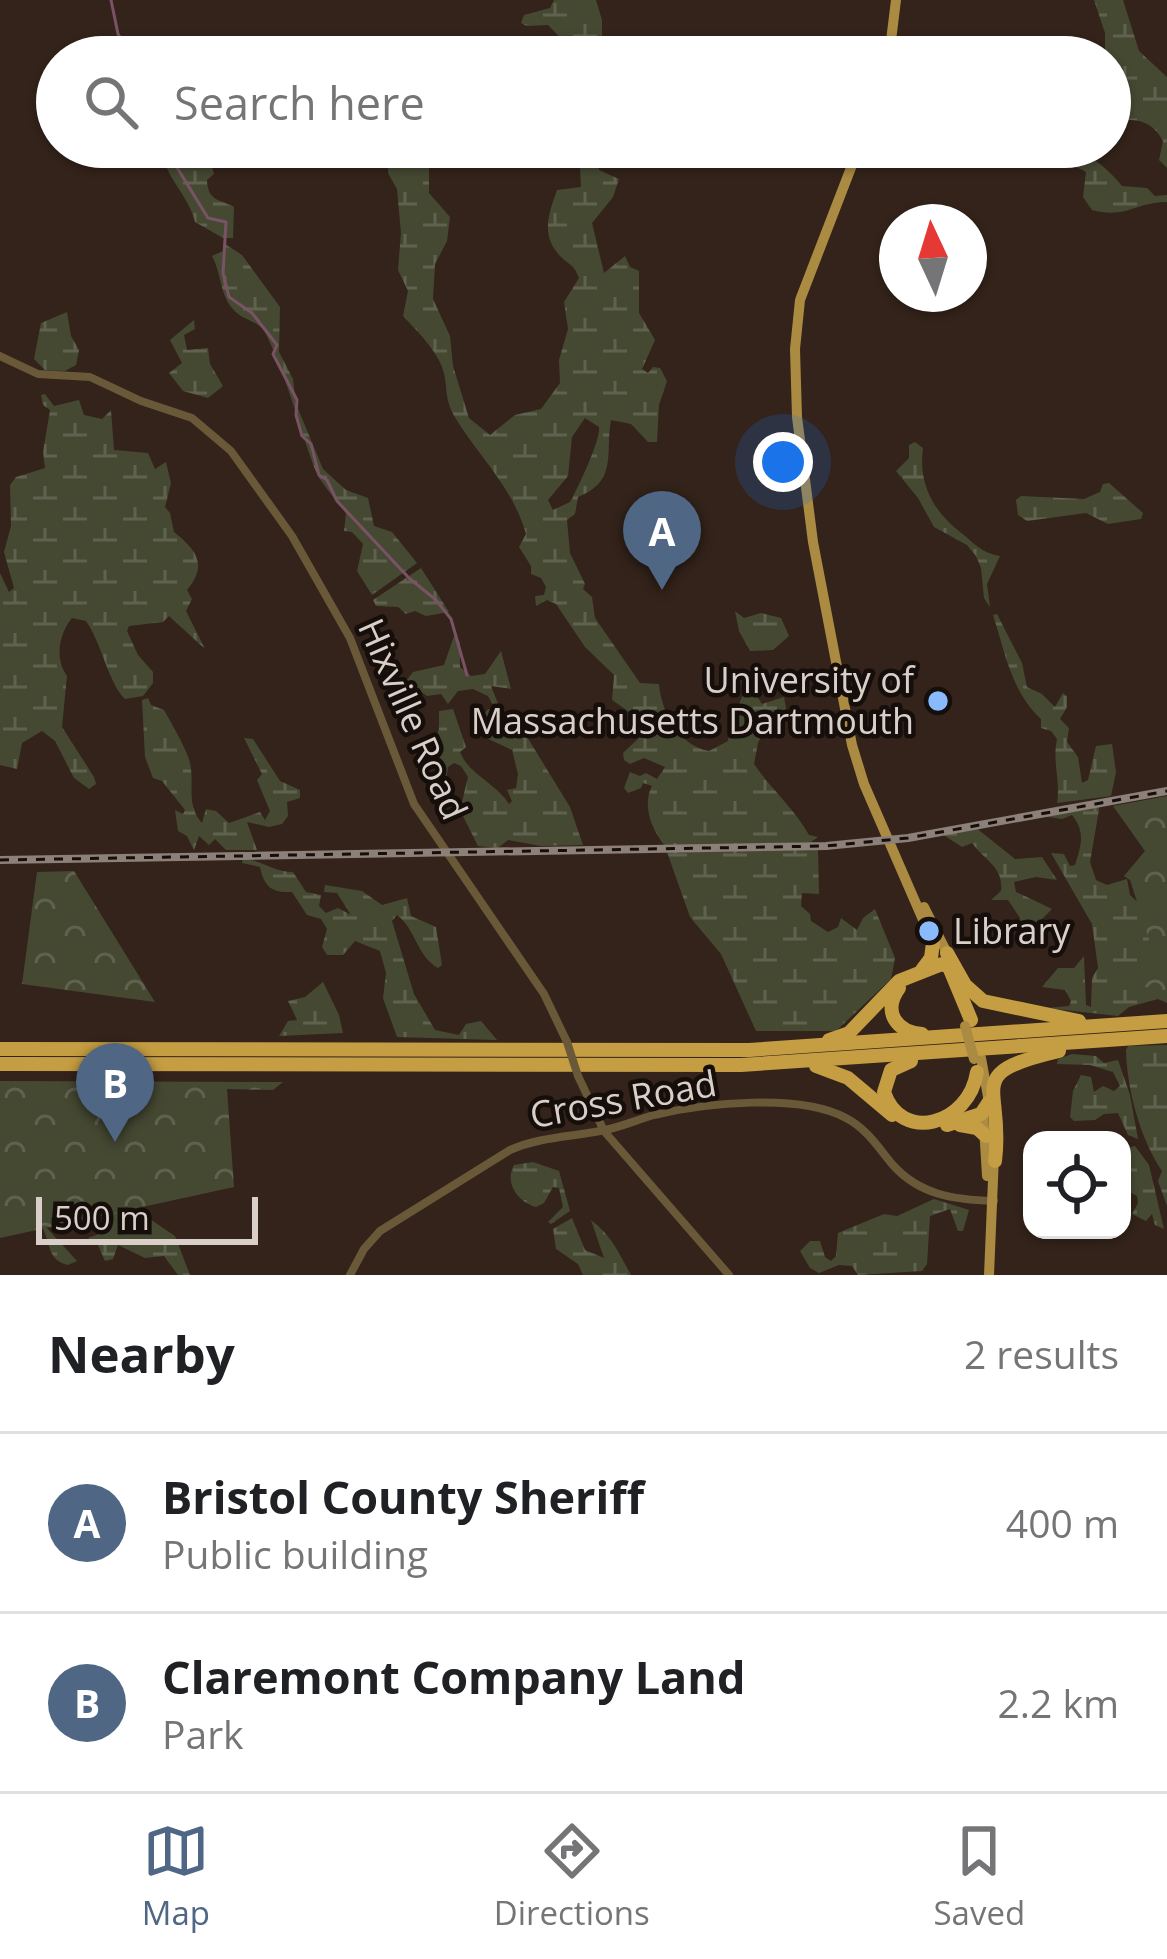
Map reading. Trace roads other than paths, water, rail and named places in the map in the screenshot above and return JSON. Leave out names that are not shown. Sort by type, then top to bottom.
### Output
[{"type":"highway","points":[[922,970],[930,960],[933,943]]},
{"type":"highway","points":[[764,1049],[840,1037],[895,984],[945,958]]},
{"type":"highway","points":[[945,958],[967,1027]]},
{"type":"highway","points":[[945,958],[965,985],[987,1003],[1118,1032]]},
{"type":"highway","points":[[950,984],[931,975],[908,982],[894,995],[891,1011],[898,1025],[909,1032],[967,1027],[1167,1036]]},
{"type":"highway","points":[[974,1060],[966,1104],[941,1120],[910,1119],[885,1098],[884,1082],[897,1066],[974,1060],[1167,1021]]},
{"type":"highway","points":[[0,1049],[764,1049],[967,1027]]},
{"type":"highway","points":[[995,1161],[992,1090],[1004,1068],[1118,1032]]},
{"type":"highway","points":[[0,1064],[974,1060]]},
{"type":"highway","points":[[788,1063],[841,1073],[908,1124],[972,1126],[986,1136]]},
{"type":"highway","points":[[949,1124],[986,1107]]},
{"type":"main road","points":[[892,36],[896,0]]},
{"type":"main road","points":[[851,168],[801,297],[795,349],[797,417],[813,542],[852,746],[864,784],[945,958],[986,1107],[995,1161],[986,1275]]},
{"type":"main road","points":[[920,906],[933,943],[945,958]]},
{"type":"main road","points":[[986,1107],[990,1201]]},
{"type":"street","name":"Hixville Road","points":[[0,356],[38,374],[90,377],[192,418],[231,452],[293,538],[350,638],[414,804],[547,998],[604,1131],[729,1275]]},
{"type":"street","name":"Cross Road","points":[[350,1275],[380,1231],[499,1155],[530,1142],[604,1131],[685,1109],[809,1105],[854,1123],[899,1171],[922,1187],[952,1198],[990,1201]]},
{"type":"waterway","points":[[111,0],[119,36]]},
{"type":"waterway","points":[[177,168],[208,218],[226,222],[223,273],[229,297],[252,313],[277,345],[273,354],[297,400],[302,436],[311,444],[319,475],[327,480],[337,501],[451,619],[467,675]]},
{"type":"railway","points":[[0,860],[826,846],[908,838],[1167,791]]},
{"type":"place","name":"Bristol County Sheriff","points":[[662,590]]},
{"type":"place","name":"University of Massachusetts Dartmouth","points":[[938,701]]},
{"type":"place","name":"Library","points":[[929,931]]},
{"type":"place","name":"Claremont Company Land","points":[[115,1142]]}]
